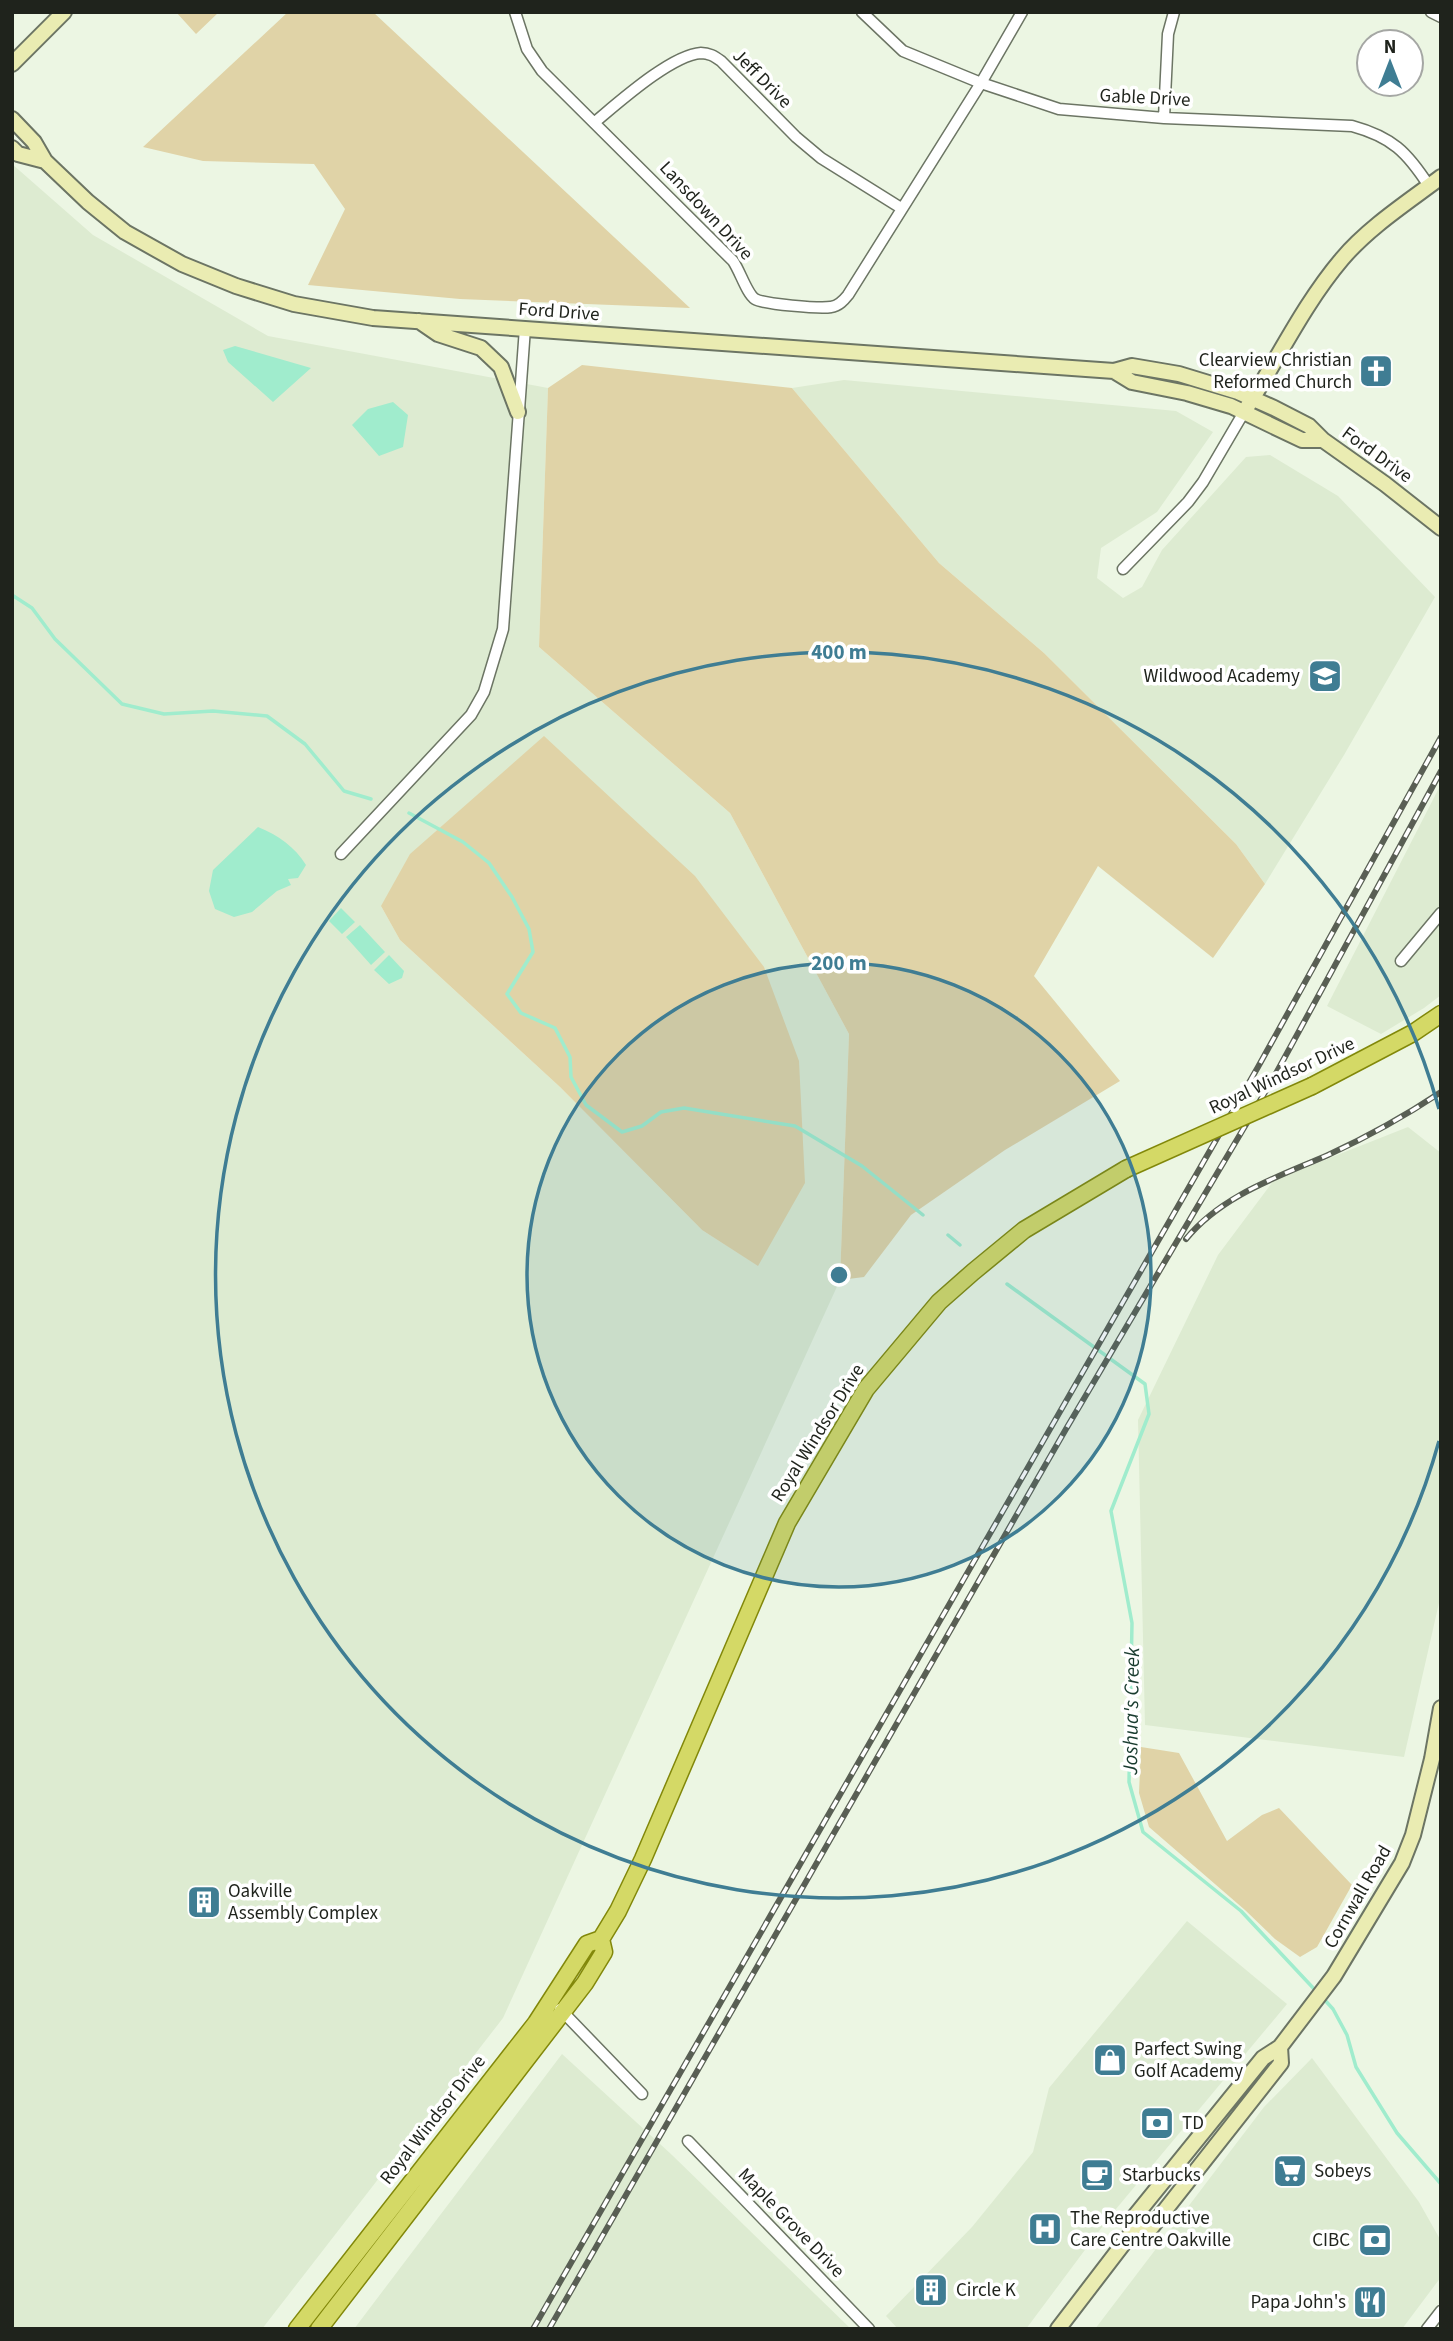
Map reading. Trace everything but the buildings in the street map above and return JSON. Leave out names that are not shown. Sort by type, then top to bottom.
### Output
[{"type":"main road","points":[[12,64],[64,12]]},
{"type":"main road","name":"Ford Drive","points":[[12,119],[34,142],[45,161],[88,202],[125,232],[182,264],[236,286],[294,304],[373,318],[1114,372],[1132,366],[1179,374],[1253,398],[1309,426],[1323,440],[1441,528]]},
{"type":"main road","name":"Ford Drive","points":[[13,149],[18,155],[45,161]]},
{"type":"main road","points":[[1244,412],[1293,329],[1343,257],[1435,182]]},
{"type":"main road","points":[[418,320],[438,334],[481,348],[501,367],[518,412]]},
{"type":"main road","name":"Ford Drive","points":[[1114,372],[1132,382],[1208,398],[1302,440],[1323,440]]},
{"type":"main road","name":"Royal Windsor Drive","points":[[319,2329],[562,2014],[604,1952],[601,1939],[638,1871],[788,1523],[866,1389],[939,1302],[1024,1230],[1126,1169],[1312,1086],[1413,1033],[1441,1014]]},
{"type":"main road","name":"Cornwall Road","points":[[1058,2329],[1130,2235],[1135,2216],[1263,2058],[1280,2047],[1303,2018],[1334,1976],[1381,1900],[1402,1863],[1413,1835],[1432,1759],[1441,1708]]},
{"type":"main road","name":"Royal Windsor Drive","points":[[297,2329],[552,1999],[587,1944],[601,1939]]},
{"type":"street","name":"Lansdown Drive","points":[[516,12],[516,21],[527,49],[542,71],[733,261],[742,274],[748,293],[766,303],[832,307],[842,303],[981,83],[1022,12]]},
{"type":"street","name":"Gable Drive","points":[[862,12],[903,51],[981,83],[1059,108],[1164,118],[1352,126],[1387,139],[1403,150],[1435,182]]},
{"type":"street","points":[[1164,118],[1168,34],[1174,12]]},
{"type":"street","points":[[1431,12],[1441,17]]},
{"type":"street","name":"Jeff Drive","points":[[594,122],[640,85],[685,57],[700,53],[710,54],[821,158],[901,208]]},
{"type":"street","points":[[341,854],[471,715],[484,692],[503,629],[525,328]]},
{"type":"street","points":[[1123,569],[1188,502],[1203,482],[1244,412]]},
{"type":"street","points":[[1401,961],[1441,913]]},
{"type":"street","points":[[552,1999],[562,2014],[642,2094]]},
{"type":"street","name":"Maple Grove Drive","points":[[688,2141],[869,2329]]},
{"type":"street","points":[[1433,2326],[1441,2311]]},
{"type":"shaded area","points":[[176,12],[219,12],[196,34]]},
{"type":"shaded area","points":[[288,12],[373,12],[690,308],[460,299],[308,285],[345,209],[314,164],[203,161],[143,147]]},
{"type":"shaded area","points":[[12,164],[93,235],[268,336],[548,388],[539,647],[730,813],[849,1034],[840,1280],[503,2018],[262,2329],[12,2329]],"holes":[[[381,906],[757,1265],[702,1230],[560,1087],[400,940]]]},
{"type":"shaded area","points":[[235,346],[311,368],[273,402],[228,362],[223,350]]},
{"type":"shaded area","points":[[582,365],[792,388],[939,563],[1044,653],[1236,844],[1265,884],[1213,958],[1098,866],[1034,976],[1120,1081],[1005,1150],[911,1215],[864,1277],[840,1280],[849,1034],[730,813],[539,647],[548,388]]},
{"type":"shaded area","points":[[844,380],[1176,411],[1213,432],[1157,512],[1101,548],[1097,578],[1123,598],[1142,587],[1162,550],[1246,457],[1270,455],[1338,496],[1435,597],[1344,755],[1265,884],[1236,844],[1044,653],[939,563],[792,388]]},
{"type":"shaded area","points":[[393,402],[408,415],[403,447],[379,456],[352,425],[368,409]]},
{"type":"shaded area","points":[[544,736],[695,876],[764,967],[799,1061],[805,1183],[758,1266],[702,1230],[560,1087],[400,940],[381,906],[410,854]]},
{"type":"shaded area","points":[[1441,784],[1441,995],[1381,1034],[1327,1006]]},
{"type":"shaded area","points":[[258,827],[285,842],[306,865],[298,878],[288,879],[291,885],[277,891],[252,912],[234,917],[215,909],[209,891],[213,870]]},
{"type":"shaded area","points":[[341,908],[355,922],[342,934],[329,921]]},
{"type":"shaded area","points":[[360,925],[385,952],[371,965],[346,937]]},
{"type":"shaded area","points":[[389,955],[404,971],[402,978],[389,984],[374,970]]},
{"type":"shaded area","points":[[1408,1127],[1441,1153],[1441,1594],[1404,1757],[1145,1725],[1138,1420],[1218,1255],[1274,1180]]},
{"type":"shaded area","points":[[1141,1747],[1179,1753],[1227,1841],[1262,1815],[1279,1808],[1352,1885],[1317,1947],[1300,1957],[1275,1939],[1149,1827],[1139,1793]]},
{"type":"shaded area","points":[[1187,1921],[1287,2004],[1111,2215],[1026,2329],[898,2329],[886,2316],[972,2227],[1033,2152],[1049,2088]]},
{"type":"shaded area","points":[[562,2054],[672,2155],[851,2329],[354,2329]]},
{"type":"shaded area","points":[[1312,2058],[1419,2202],[1441,2241],[1441,2277],[1402,2329],[1095,2329],[1264,2107]]},
{"type":"waterway","name":"Joshua's Creek","points":[[12,595],[32,608],[55,639],[122,704],[164,714],[213,711],[267,716],[305,744],[344,791],[371,799]]},
{"type":"waterway","name":"Joshua's Creek","points":[[409,813],[463,842],[489,863],[512,897],[529,929],[533,952],[507,994],[521,1013],[555,1028],[570,1057],[571,1077],[586,1105],[622,1132],[642,1126],[661,1112],[684,1108],[795,1126],[862,1166],[923,1215]]},
{"type":"waterway","name":"Joshua's Creek","points":[[948,1235],[960,1245]]},
{"type":"waterway","name":"Joshua's Creek","points":[[1007,1284],[1145,1384],[1149,1414],[1111,1511],[1132,1623],[1129,1782],[1143,1832],[1241,1911],[1316,1991]]},
{"type":"waterway","name":"Joshua's Creek","points":[[1322,1997],[1333,2009],[1347,2035],[1356,2067],[1397,2133],[1441,2184]]},
{"type":"railway","points":[[533,2329],[1258,1067],[1441,737]]},
{"type":"railway","points":[[549,2329],[1066,1429],[1274,1077],[1441,771]]},
{"type":"railway","points":[[1186,1239],[1216,1210],[1234,1199],[1357,1141],[1441,1092]]},
{"type":"place","name":"Clearview Christian Reformed Church","points":[[1376,371]]},
{"type":"place","name":"Wildwood Academy","points":[[1325,676]]},
{"type":"place","name":"Oakville Assembly Complex","points":[[204,1902]]},
{"type":"place","name":"Parfect Swing Golf Academy","points":[[1110,2060]]},
{"type":"place","name":"TD","points":[[1157,2123]]},
{"type":"place","name":"Sobeys","points":[[1290,2171]]},
{"type":"place","name":"Starbucks","points":[[1097,2175]]},
{"type":"place","name":"The Reproductive Care Centre Oakville","points":[[1045,2229]]},
{"type":"place","name":"CIBC","points":[[1375,2240]]},
{"type":"place","name":"Circle K","points":[[931,2290]]},
{"type":"place","name":"Papa John's","points":[[1370,2302]]}]
